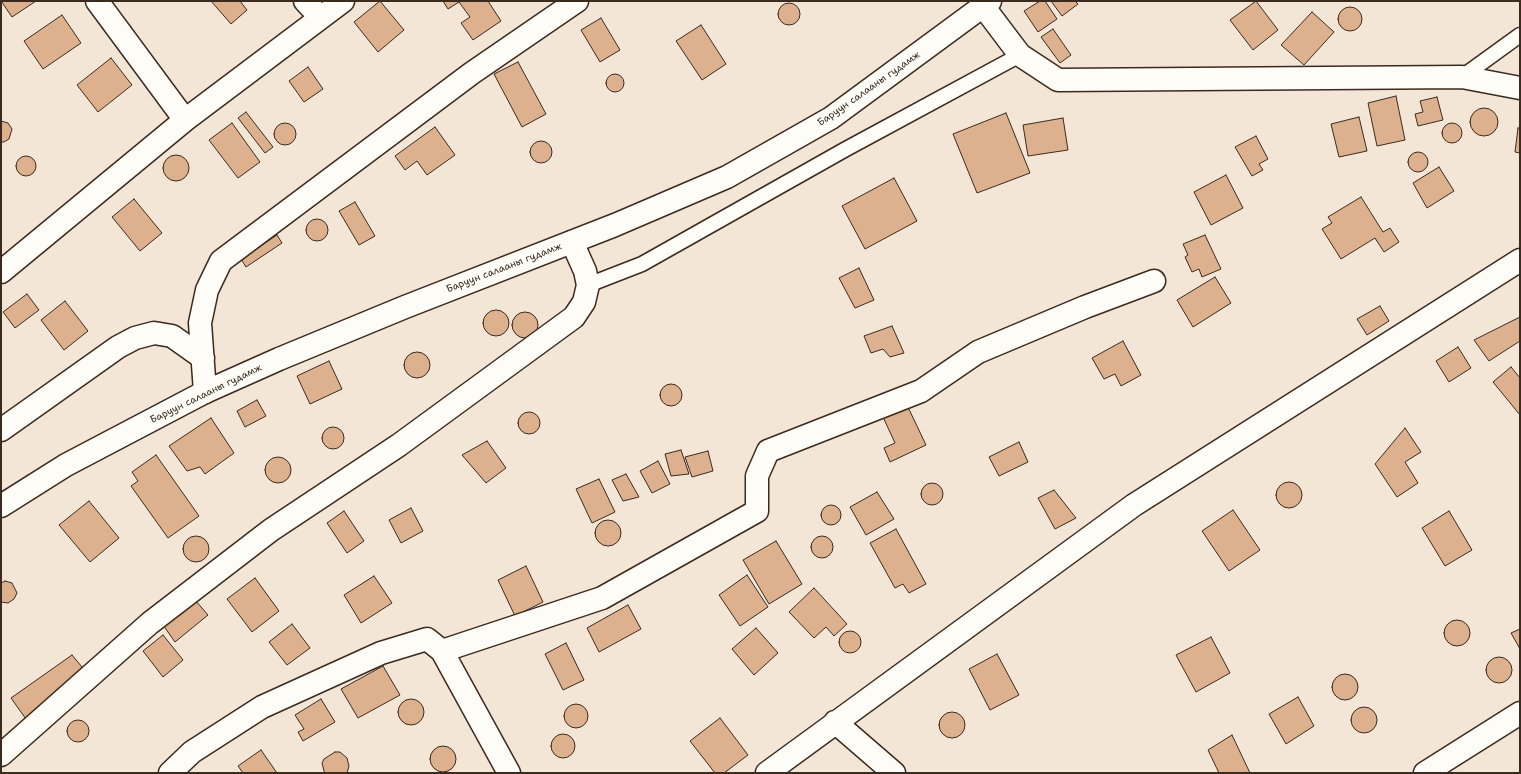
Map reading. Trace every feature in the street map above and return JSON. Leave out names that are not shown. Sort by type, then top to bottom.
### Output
[{"type":"street","points":[[97,1],[185,120]]},
{"type":"street","points":[[305,1],[320,17]]},
{"type":"street","points":[[1,271],[185,120],[343,1]]},
{"type":"street","points":[[205,392],[200,323],[207,290],[221,262],[472,73],[577,1]]},
{"type":"street","points":[[986,3],[1020,55],[1058,80],[1462,77],[1520,88]]},
{"type":"street","name":"Баруун салааны гудамж","points":[[1,506],[66,465],[205,392],[279,359],[572,242],[727,177],[824,122],[986,3]]},
{"type":"street","points":[[1,755],[150,623],[271,530],[399,445],[574,317],[584,302],[588,285],[585,271],[572,242]]},
{"type":"street","points":[[766,773],[1140,500],[1520,260]]},
{"type":"street","points":[[442,651],[602,598],[757,511],[757,476],[768,451],[921,392],[978,352],[1085,307],[1154,281]]},
{"type":"street","points":[[1,430],[118,348],[135,338],[154,332],[172,336],[202,358]]},
{"type":"street","points":[[170,773],[192,752],[262,707],[381,653],[427,639],[442,651],[509,773]]},
{"type":"street","points":[[1426,773],[1520,713]]},
{"type":"street","points":[[835,722],[894,773]]},
{"type":"lane","points":[[1462,77],[1520,35]]},
{"type":"lane","points":[[588,285],[642,264],[846,149],[1020,55]]},
{"type":"building","points":[[1,1],[36,1],[12,17]]},
{"type":"building","points":[[211,1],[240,1],[247,10],[231,24]]},
{"type":"building","points":[[380,1],[404,30],[378,52],[354,22]]},
{"type":"building","points":[[443,1],[488,1],[501,21],[473,40],[461,23],[470,17],[459,2],[448,9]]},
{"type":"building","points":[[1040,1],[1045,1],[1057,19],[1038,32],[1024,11]]},
{"type":"building","points":[[1051,1],[1075,1],[1078,4],[1062,16]]},
{"type":"building","points":[[1256,1],[1278,30],[1253,50],[1230,20]]},
{"type":"building","points":[[789,3],[797,6],[800,14],[797,22],[789,25],[781,22],[778,14],[781,6]]},
{"type":"building","points":[[1350,7],[1359,10],[1362,19],[1359,28],[1350,31],[1341,28],[1338,19],[1341,10]]},
{"type":"building","points":[[1312,12],[1334,32],[1304,65],[1281,45]]},
{"type":"building","points":[[62,15],[81,43],[43,69],[24,41]]},
{"type":"building","points":[[601,18],[620,50],[600,62],[581,30]]},
{"type":"building","points":[[701,25],[726,64],[702,80],[676,41]]},
{"type":"building","points":[[1053,29],[1071,55],[1060,63],[1041,37]]},
{"type":"building","points":[[111,58],[132,85],[98,112],[77,85]]},
{"type":"building","points":[[518,62],[546,114],[522,127],[494,74]]},
{"type":"building","points":[[308,67],[323,89],[304,102],[289,81]]},
{"type":"building","points":[[611,74],[619,74],[624,79],[622,90],[619,92],[611,92],[606,87],[606,79]]},
{"type":"building","points":[[1396,96],[1405,140],[1377,146],[1368,103]]},
{"type":"building","points":[[1437,97],[1443,120],[1418,126],[1415,114],[1423,112],[1420,101]]},
{"type":"building","points":[[1484,108],[1494,112],[1498,122],[1494,132],[1484,136],[1474,132],[1470,122],[1474,112]]},
{"type":"building","points":[[246,112],[273,147],[265,153],[238,118]]},
{"type":"building","points":[[1006,113],[1030,173],[977,193],[953,134]]},
{"type":"building","points":[[1359,117],[1367,151],[1339,157],[1331,124]]},
{"type":"building","points":[[1063,118],[1068,150],[1028,156],[1023,125]]},
{"type":"building","points":[[1,121],[8,123],[12,129],[9,139],[4,142],[1,142]]},
{"type":"building","points":[[232,123],[260,162],[238,178],[209,140]]},
{"type":"building","points":[[285,123],[293,126],[296,134],[293,142],[285,145],[277,142],[274,134],[277,126]]},
{"type":"building","points":[[1452,123],[1459,126],[1462,133],[1459,140],[1452,143],[1445,140],[1442,133],[1445,126]]},
{"type":"building","points":[[435,127],[455,155],[427,175],[417,161],[405,170],[395,156]]},
{"type":"building","points":[[1518,128],[1520,128],[1520,153],[1515,152]]},
{"type":"building","points":[[1256,136],[1268,159],[1259,164],[1263,170],[1252,176],[1235,147]]},
{"type":"building","points":[[537,141],[545,141],[552,148],[552,156],[545,163],[537,163],[530,156],[530,148]]},
{"type":"building","points":[[1418,152],[1425,155],[1428,162],[1425,169],[1418,172],[1411,169],[1408,162],[1411,155]]},
{"type":"building","points":[[176,155],[185,159],[189,168],[185,177],[176,181],[167,177],[163,168],[167,159]]},
{"type":"building","points":[[26,156],[33,159],[36,166],[33,173],[26,176],[19,173],[16,166],[19,159]]},
{"type":"building","points":[[1439,167],[1454,191],[1427,208],[1413,183]]},
{"type":"building","points":[[1226,175],[1243,208],[1211,225],[1194,192]]},
{"type":"building","points":[[894,178],[917,221],[865,249],[842,206]]},
{"type":"building","points":[[1361,197],[1383,232],[1390,228],[1399,242],[1384,252],[1375,238],[1341,259],[1322,229],[1332,223],[1328,217]]},
{"type":"building","points":[[134,199],[162,233],[140,251],[112,217]]},
{"type":"building","points":[[355,202],[375,236],[359,245],[339,211]]},
{"type":"building","points":[[317,219],[325,222],[328,230],[325,238],[317,241],[309,238],[306,230],[309,222]]},
{"type":"building","points":[[277,235],[282,243],[246,267],[241,259]]},
{"type":"building","points":[[1205,235],[1221,269],[1202,277],[1199,269],[1192,272],[1185,257],[1188,255],[1183,244]]},
{"type":"building","points":[[859,268],[874,300],[855,308],[839,278]]},
{"type":"building","points":[[1215,277],[1231,303],[1193,327],[1177,300]]},
{"type":"building","points":[[27,294],[39,310],[15,328],[3,312]]},
{"type":"building","points":[[65,301],[88,331],[64,350],[41,320]]},
{"type":"building","points":[[1380,306],[1389,321],[1367,335],[1357,319]]},
{"type":"building","points":[[496,310],[506,313],[509,323],[506,333],[496,336],[486,333],[483,323],[486,313]]},
{"type":"building","points":[[525,312],[534,316],[538,325],[534,334],[525,338],[516,334],[512,325],[516,316]]},
{"type":"building","points":[[1520,317],[1520,341],[1489,361],[1474,340]]},
{"type":"building","points":[[892,326],[904,353],[890,357],[883,349],[871,353],[864,336]]},
{"type":"building","points":[[1123,341],[1141,375],[1121,386],[1115,374],[1104,379],[1092,358]]},
{"type":"building","points":[[1458,347],[1471,368],[1449,382],[1436,361]]},
{"type":"building","points":[[417,352],[427,355],[430,365],[427,375],[417,378],[407,375],[404,365],[407,355]]},
{"type":"building","points":[[329,361],[342,389],[310,404],[297,376]]},
{"type":"building","points":[[1511,367],[1520,378],[1520,415],[1493,382]]},
{"type":"building","points":[[671,384],[679,387],[682,395],[679,403],[671,406],[663,403],[660,395],[663,387]]},
{"type":"building","points":[[257,400],[266,416],[245,427],[237,411]]},
{"type":"building","points":[[907,405],[926,445],[890,462],[884,448],[895,443],[883,417]]},
{"type":"building","points":[[529,412],[537,415],[540,423],[537,431],[529,434],[521,431],[518,423],[521,415]]},
{"type":"building","points":[[211,418],[234,453],[205,474],[200,467],[187,471],[169,446]]},
{"type":"building","points":[[329,427],[337,427],[344,434],[344,442],[337,449],[329,449],[322,442],[322,434]]},
{"type":"building","points":[[1405,428],[1421,452],[1405,462],[1418,483],[1397,497],[1375,464]]},
{"type":"building","points":[[487,441],[506,468],[486,483],[462,455]]},
{"type":"building","points":[[1019,442],[1028,462],[999,476],[989,457]]},
{"type":"building","points":[[681,450],[689,474],[671,476],[665,454]]},
{"type":"building","points":[[708,451],[713,471],[692,477],[685,457]]},
{"type":"building","points":[[156,455],[199,516],[168,538],[131,486],[138,481],[132,472]]},
{"type":"building","points":[[278,457],[287,461],[291,470],[287,479],[278,483],[269,479],[265,470],[269,461]]},
{"type":"building","points":[[658,461],[670,484],[652,493],[640,471]]},
{"type":"building","points":[[626,474],[639,497],[623,501],[612,480]]},
{"type":"building","points":[[599,479],[615,512],[592,523],[576,489]]},
{"type":"building","points":[[1289,482],[1299,485],[1302,495],[1299,505],[1289,508],[1279,505],[1276,495],[1279,485]]},
{"type":"building","points":[[932,483],[940,486],[943,494],[940,502],[932,505],[924,502],[921,494],[924,486]]},
{"type":"building","points":[[1054,490],[1076,518],[1055,529],[1038,498]]},
{"type":"building","points":[[877,492],[894,519],[866,535],[850,507]]},
{"type":"building","points":[[89,501],[119,538],[90,562],[59,525]]},
{"type":"building","points":[[831,505],[838,508],[841,515],[838,522],[831,525],[824,522],[821,515],[824,508]]},
{"type":"building","points":[[411,508],[423,531],[401,543],[389,520]]},
{"type":"building","points":[[1233,510],[1260,550],[1229,571],[1202,531]]},
{"type":"building","points":[[344,511],[364,541],[347,553],[327,523]]},
{"type":"building","points":[[1449,511],[1472,550],[1445,566],[1422,528]]},
{"type":"building","points":[[608,520],[618,523],[621,533],[618,543],[608,546],[598,543],[595,533],[598,523]]},
{"type":"building","points":[[896,529],[926,584],[909,593],[903,584],[895,588],[870,543]]},
{"type":"building","points":[[196,536],[205,540],[209,549],[205,558],[196,562],[187,558],[183,549],[187,540]]},
{"type":"building","points":[[822,536],[830,539],[833,547],[830,555],[822,558],[814,555],[811,547],[814,539]]},
{"type":"building","points":[[776,541],[802,584],[769,604],[743,560]]},
{"type":"building","points":[[526,566],[543,602],[515,616],[498,580]]},
{"type":"building","points":[[747,575],[768,607],[740,626],[719,595]]},
{"type":"building","points":[[374,576],[392,603],[361,623],[344,595]]},
{"type":"building","points":[[255,578],[279,611],[252,632],[227,599]]},
{"type":"building","points":[[5,581],[12,583],[17,593],[14,599],[8,603],[1,602],[1,583]]},
{"type":"building","points":[[814,588],[847,624],[834,636],[826,627],[814,638],[789,612]]},
{"type":"building","points":[[195,600],[208,615],[175,642],[163,625]]},
{"type":"building","points":[[628,605],[641,629],[599,652],[587,628]]},
{"type":"building","points":[[1457,620],[1467,623],[1470,633],[1467,643],[1457,646],[1447,643],[1444,633],[1447,623]]},
{"type":"building","points":[[292,624],[310,648],[287,665],[269,642]]},
{"type":"building","points":[[756,628],[778,653],[754,675],[732,649]]},
{"type":"building","points":[[1520,629],[1520,649],[1511,633]]},
{"type":"building","points":[[850,631],[858,634],[861,642],[858,650],[850,653],[842,650],[839,642],[842,634]]},
{"type":"building","points":[[163,635],[183,660],[163,677],[143,651]]},
{"type":"building","points":[[1211,637],[1230,673],[1196,692],[1176,655]]},
{"type":"building","points":[[566,643],[584,680],[563,690],[545,654]]},
{"type":"building","points":[[997,654],[1019,695],[990,710],[969,669]]},
{"type":"building","points":[[72,655],[87,673],[26,719],[11,698]]},
{"type":"building","points":[[1499,657],[1509,660],[1512,670],[1509,680],[1499,683],[1489,680],[1486,670],[1489,660]]},
{"type":"building","points":[[383,666],[400,695],[358,718],[341,689]]},
{"type":"building","points":[[1345,674],[1355,677],[1358,687],[1355,697],[1345,700],[1335,697],[1332,687],[1335,677]]},
{"type":"building","points":[[1298,697],[1314,726],[1286,744],[1269,714]]},
{"type":"building","points":[[321,699],[335,722],[303,741],[298,732],[304,729],[295,715]]},
{"type":"building","points":[[411,699],[421,702],[424,712],[421,722],[411,725],[401,722],[398,712],[401,702]]},
{"type":"building","points":[[576,704],[585,707],[588,716],[585,725],[576,728],[567,725],[564,716],[567,707]]},
{"type":"building","points":[[1364,707],[1373,711],[1377,720],[1373,729],[1364,733],[1355,729],[1351,720],[1355,711]]},
{"type":"building","points":[[952,712],[962,715],[965,725],[962,735],[952,738],[942,735],[939,725],[942,715]]},
{"type":"building","points":[[720,718],[748,755],[724,773],[715,773],[690,741]]},
{"type":"building","points":[[78,720],[86,723],[89,731],[86,739],[78,742],[70,739],[67,731],[70,723]]},
{"type":"building","points":[[563,734],[572,737],[575,746],[572,755],[563,758],[554,755],[551,746],[554,737]]},
{"type":"building","points":[[1232,735],[1250,773],[1219,773],[1208,750]]},
{"type":"building","points":[[443,746],[453,749],[456,759],[453,769],[443,772],[433,769],[430,759],[433,749]]},
{"type":"building","points":[[261,750],[277,773],[243,773],[238,766]]},
{"type":"building","points":[[335,752],[340,752],[347,758],[349,766],[347,773],[325,773],[322,763],[324,759]]}]
